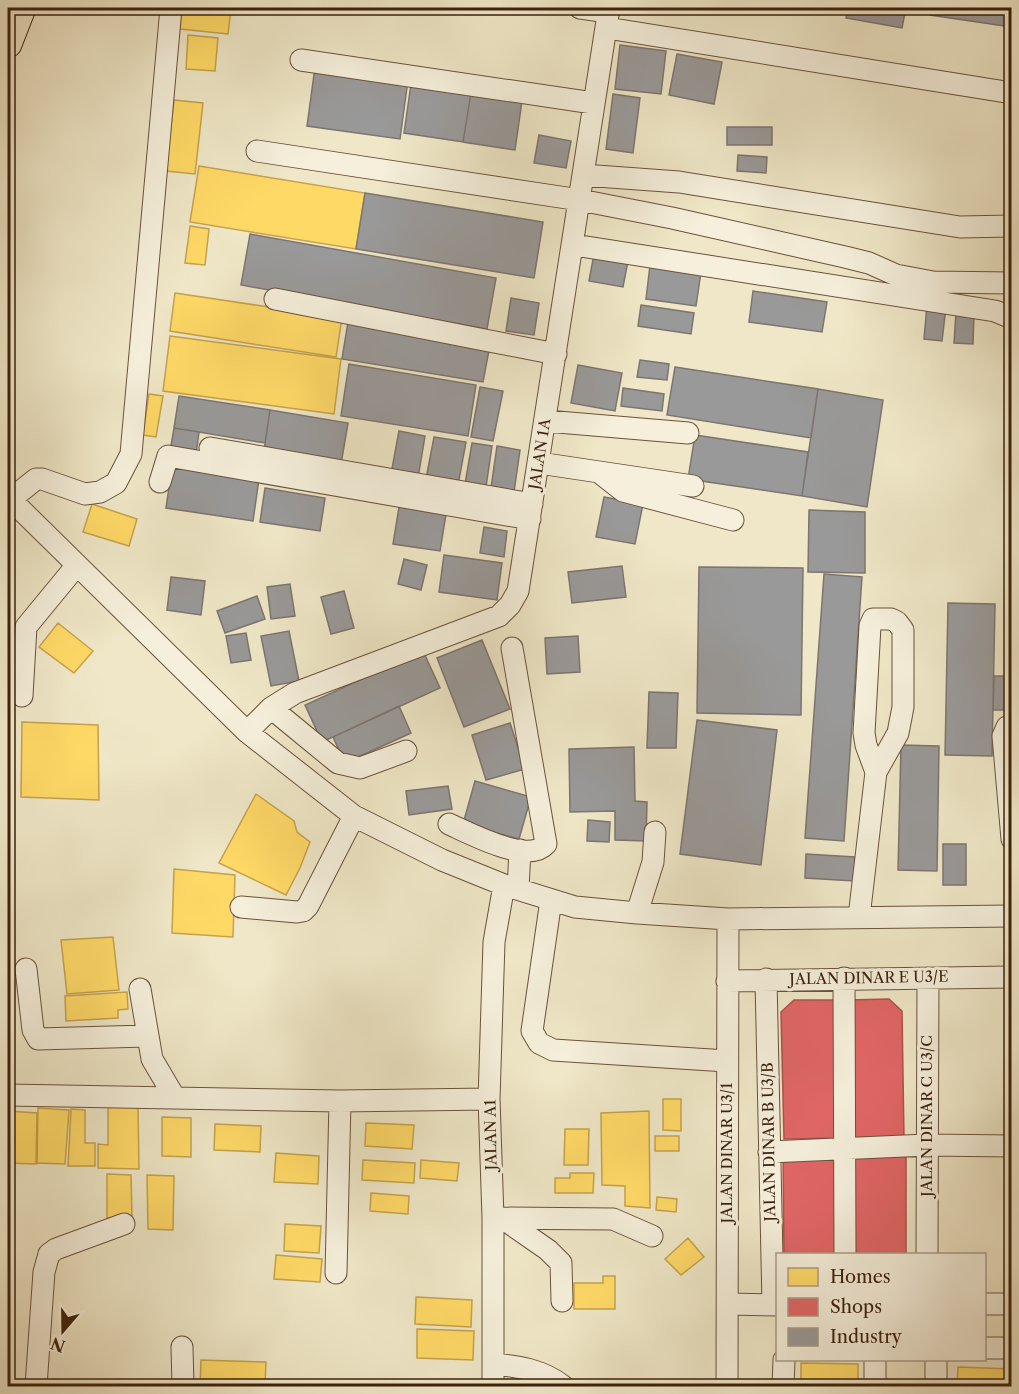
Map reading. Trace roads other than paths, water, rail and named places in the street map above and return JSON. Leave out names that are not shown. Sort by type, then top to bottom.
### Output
[{"type":"main road","points":[[8,44],[22,8]]},
{"type":"street","points":[[171,8],[131,454],[116,483],[100,492],[85,494],[36,479],[9,496],[17,518],[77,565],[247,732],[354,816],[442,860],[511,887],[575,907],[728,919],[1011,916]]},
{"type":"street","points":[[580,8],[608,16],[1011,93]]},
{"type":"street","name":"JALAN 1A","points":[[247,732],[271,708],[295,693],[499,616],[510,605],[518,591],[574,245],[593,103],[608,16]]},
{"type":"street","points":[[301,60],[593,103]]},
{"type":"street","points":[[257,151],[580,200],[845,256],[869,263],[896,275],[933,282],[1011,283]]},
{"type":"street","points":[[584,176],[679,182],[960,227],[1011,226]]},
{"type":"street","points":[[574,245],[995,311],[1011,318]]},
{"type":"street","points":[[275,299],[556,354]]},
{"type":"street","points":[[546,421],[688,433]]},
{"type":"street","points":[[210,448],[531,511]]},
{"type":"street","points":[[160,482],[168,456],[531,511]]},
{"type":"street","points":[[539,463],[693,486]]},
{"type":"street","points":[[599,472],[623,490],[733,520]]},
{"type":"street","points":[[22,696],[26,627],[77,565]]},
{"type":"street","points":[[859,917],[876,772],[898,733],[903,707],[903,630],[897,622],[877,617],[873,619],[870,626],[864,733],[876,772]]},
{"type":"street","points":[[449,824],[486,841],[520,850],[543,848],[546,844],[547,839],[512,648]]},
{"type":"street","points":[[271,708],[338,763],[360,768],[406,751]]},
{"type":"street","points":[[1011,726],[1007,728],[1003,736],[1011,838]]},
{"type":"street","points":[[241,907],[303,911],[308,906],[354,816]]},
{"type":"street","points":[[637,913],[653,862],[655,832]]},
{"type":"street","name":"JALAN A1","points":[[493,1386],[498,1218],[489,1099],[494,942],[520,850]]},
{"type":"street","points":[[551,900],[531,1031],[539,1043],[553,1050],[727,1061]]},
{"type":"street","name":"JALAN DINAR U3/1","points":[[727,1386],[728,919]]},
{"type":"street","points":[[26,969],[33,1030],[38,1040],[147,1036]]},
{"type":"street","name":"JALAN DINAR E U3/E","points":[[727,981],[1011,977]]},
{"type":"street","points":[[844,978],[846,1253]]},
{"type":"street","name":"JALAN DINAR C U3/C","points":[[927,1253],[928,978]]},
{"type":"street","name":"JALAN DINAR B U3/B","points":[[766,979],[775,1305]]},
{"type":"street","points":[[140,989],[152,1059],[175,1098]]},
{"type":"street","points":[[8,1095],[340,1101],[489,1099]]},
{"type":"street","points":[[336,1273],[340,1101]]},
{"type":"street","points":[[769,1152],[927,1145],[1011,1146]]},
{"type":"street","points":[[498,1218],[613,1220],[652,1236]]},
{"type":"street","points":[[498,1218],[549,1250],[561,1263],[562,1301]]},
{"type":"street","points":[[36,1386],[44,1272],[49,1254],[56,1249],[124,1224]]},
{"type":"street","points":[[986,1304],[1011,1304]]},
{"type":"street","points":[[728,1305],[775,1305]]},
{"type":"street","points":[[182,1347],[183,1386]]},
{"type":"street","points":[[986,1348],[1011,1348]]},
{"type":"street","points":[[783,1386],[784,1361]]},
{"type":"street","points":[[875,1361],[875,1386]]},
{"type":"street","points":[[936,1361],[936,1386]]},
{"type":"street","points":[[493,1364],[530,1369],[553,1378],[563,1386]]}]
